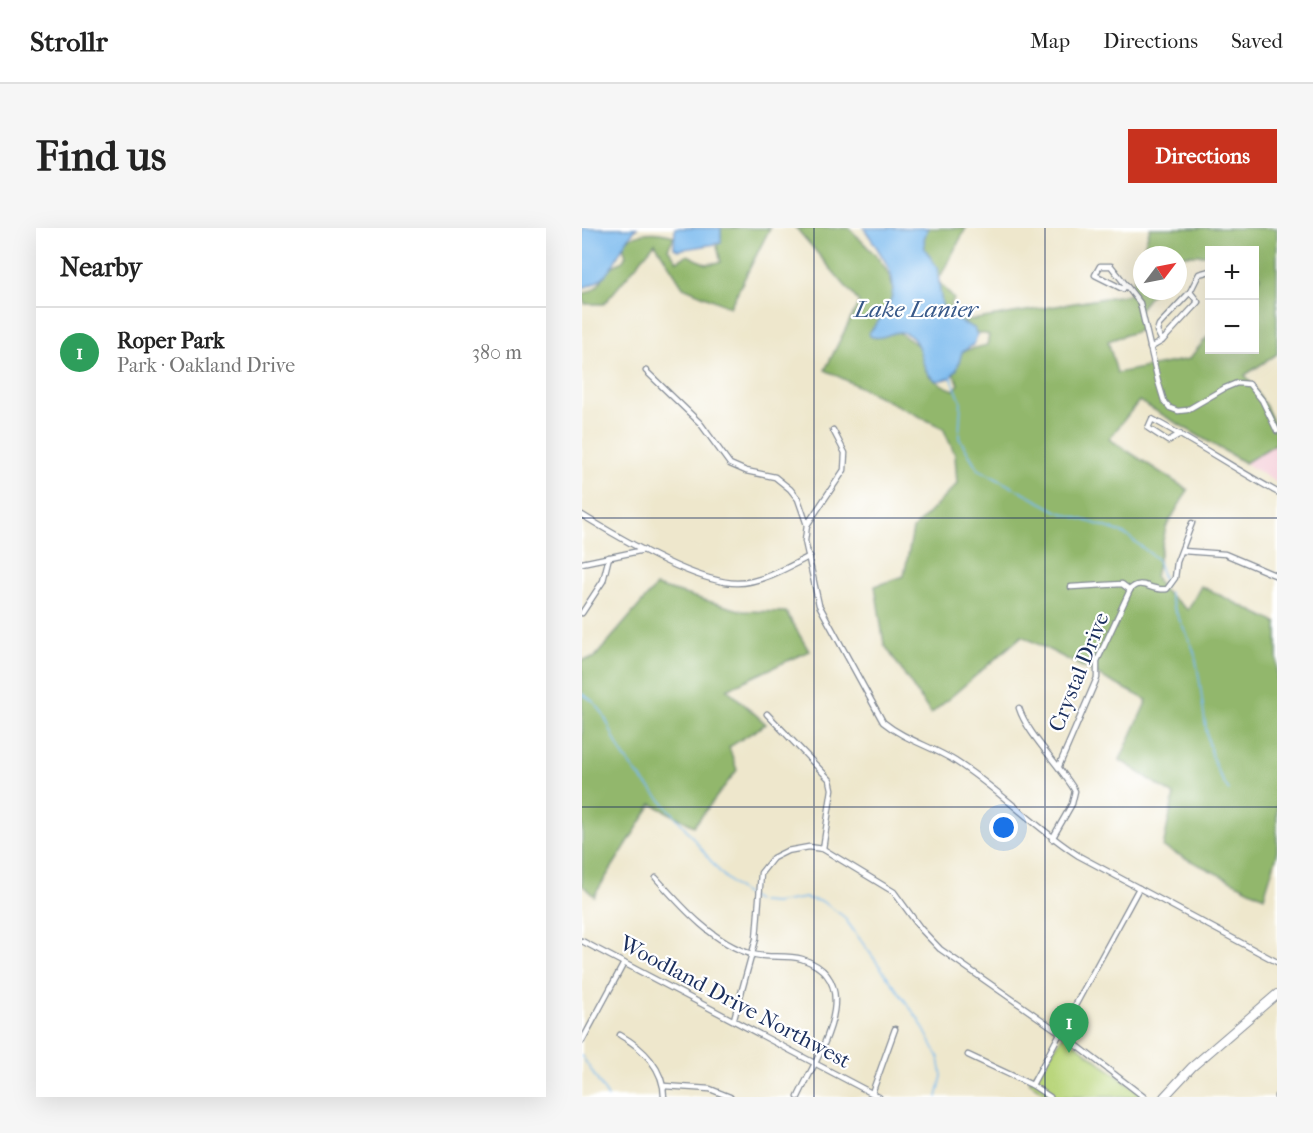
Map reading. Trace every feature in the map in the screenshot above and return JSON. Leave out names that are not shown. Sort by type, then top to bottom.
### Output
[{"type":"highway","points":[[1164,1097],[1192,1067],[1277,994]]},
{"type":"street","points":[[1125,286],[1124,290],[1095,275],[1100,266],[1111,266],[1140,303],[1164,401],[1170,408],[1178,411],[1187,410],[1237,383],[1249,384],[1262,400],[1277,430]]},
{"type":"street","points":[[1162,341],[1157,331],[1159,325],[1190,292],[1199,274],[1205,272]]},
{"type":"street","points":[[1150,348],[1162,341],[1198,302],[1190,292]]},
{"type":"street","points":[[646,371],[700,423],[730,464],[746,471],[775,477],[798,499],[807,525],[805,542],[810,556],[813,587],[819,605],[883,722],[898,735],[954,760],[1005,797],[1053,839],[1277,962]]},
{"type":"street","points":[[1180,434],[1168,441],[1148,428],[1152,419],[1180,434],[1277,492]]},
{"type":"street","points":[[807,525],[844,470],[845,453],[833,430]]},
{"type":"street","points":[[582,515],[685,570],[736,583],[786,568],[810,556]]},
{"type":"street","points":[[1071,587],[1122,584],[1130,590],[1135,584],[1140,583],[1155,590],[1167,589],[1175,578],[1177,562],[1192,523]]},
{"type":"street","points":[[582,562],[644,550]]},
{"type":"street","points":[[1182,551],[1225,554],[1277,576]]},
{"type":"street","points":[[582,613],[603,581],[609,557]]},
{"type":"street","name":"Crystal Drive","points":[[1059,766],[1097,678],[1097,661],[1130,590]]},
{"type":"street","points":[[1019,708],[1022,718],[1075,791],[1072,804],[1053,839]]},
{"type":"street","points":[[766,714],[830,780],[831,797],[824,849]]},
{"type":"street","points":[[734,1019],[756,939],[759,883],[765,865],[786,851],[798,848],[824,849],[894,892],[936,945],[1062,1034],[1144,1097]]},
{"type":"street","points":[[656,878],[693,917],[726,941],[752,954],[804,960],[816,966],[833,985],[837,1003],[824,1042],[798,1097]]},
{"type":"street","points":[[1032,1085],[1062,1034],[1139,888]]},
{"type":"street","name":"Woodland Drive Northwest","points":[[582,941],[879,1097]]},
{"type":"street","points":[[582,1041],[624,963]]},
{"type":"street","points":[[872,1093],[895,1029]]},
{"type":"street","points":[[620,1035],[649,1058],[664,1086],[664,1097]]},
{"type":"street","points":[[968,1055],[1001,1073],[1032,1085],[1050,1097]]},
{"type":"street","points":[[664,1086],[710,1089],[730,1097]]},
{"type":"shaded area","points":[[1277,443],[1277,483],[1245,463]]},
{"type":"green space","points":[[720,228],[770,228],[730,307],[683,287],[655,243],[604,304],[585,304],[582,294],[598,285],[607,269],[623,261],[626,255],[622,243],[628,239],[647,233],[674,236],[668,249],[677,261],[688,255],[706,264],[721,262],[717,246]]},
{"type":"green space","points":[[796,228],[849,228],[861,240],[880,261],[891,282],[894,309],[891,327],[920,347],[923,364],[933,379],[954,390],[959,384],[950,368],[952,354],[987,345],[989,335],[950,327],[922,259],[922,228],[966,228],[938,281],[954,299],[950,306],[965,321],[1129,294],[1133,281],[1133,300],[1147,300],[1138,311],[1141,330],[1108,341],[1117,373],[1189,359],[1205,340],[1205,354],[1259,354],[1259,246],[1205,246],[1205,255],[1187,255],[1187,246],[1144,246],[1150,228],[1277,228],[1277,354],[1245,375],[1271,416],[1277,443],[1245,463],[1139,401],[1109,439],[1188,490],[1166,527],[1155,577],[1162,589],[1188,610],[1201,586],[1277,623],[1277,855],[1264,897],[1163,847],[1174,795],[1120,760],[1147,700],[1022,636],[931,714],[884,644],[875,586],[904,576],[913,529],[957,484],[955,455],[943,428],[825,370],[859,302]]},
{"type":"green space","points":[[656,586],[743,611],[786,612],[809,651],[727,689],[766,724],[729,747],[737,770],[694,826],[652,804],[594,896],[582,885],[582,660],[594,658]]},
{"type":"green space","points":[[1064,1035],[1145,1097],[1051,1097],[1029,1082]]},
{"type":"water","points":[[582,228],[637,228],[603,278],[582,288]]},
{"type":"water","points":[[675,228],[721,228],[721,243],[678,250],[674,248]]},
{"type":"water","name":"Lake Lanier","points":[[864,228],[928,228],[924,239],[925,249],[937,267],[942,306],[950,317],[974,328],[977,335],[974,344],[962,352],[957,369],[950,378],[937,381],[931,377],[917,344],[907,334],[898,332],[880,337],[870,336],[869,333],[889,304],[893,291],[889,269]]},
{"type":"waterway","points":[[951,377],[961,402],[959,438],[978,469],[1059,512],[1118,531],[1129,537],[1157,559],[1165,585]]},
{"type":"waterway","points":[[1169,592],[1194,652],[1208,741],[1213,759],[1229,790]]},
{"type":"waterway","points":[[582,694],[591,700],[603,714],[624,757],[715,866],[733,885],[757,901]]},
{"type":"waterway","points":[[761,902],[775,903],[805,898],[823,902],[843,916],[919,1020],[939,1058],[942,1076],[937,1097]]},
{"type":"waterway","points":[[582,1056],[608,1097]]},
{"type":"place","name":"Roper Park","points":[[1069,1053]]}]
